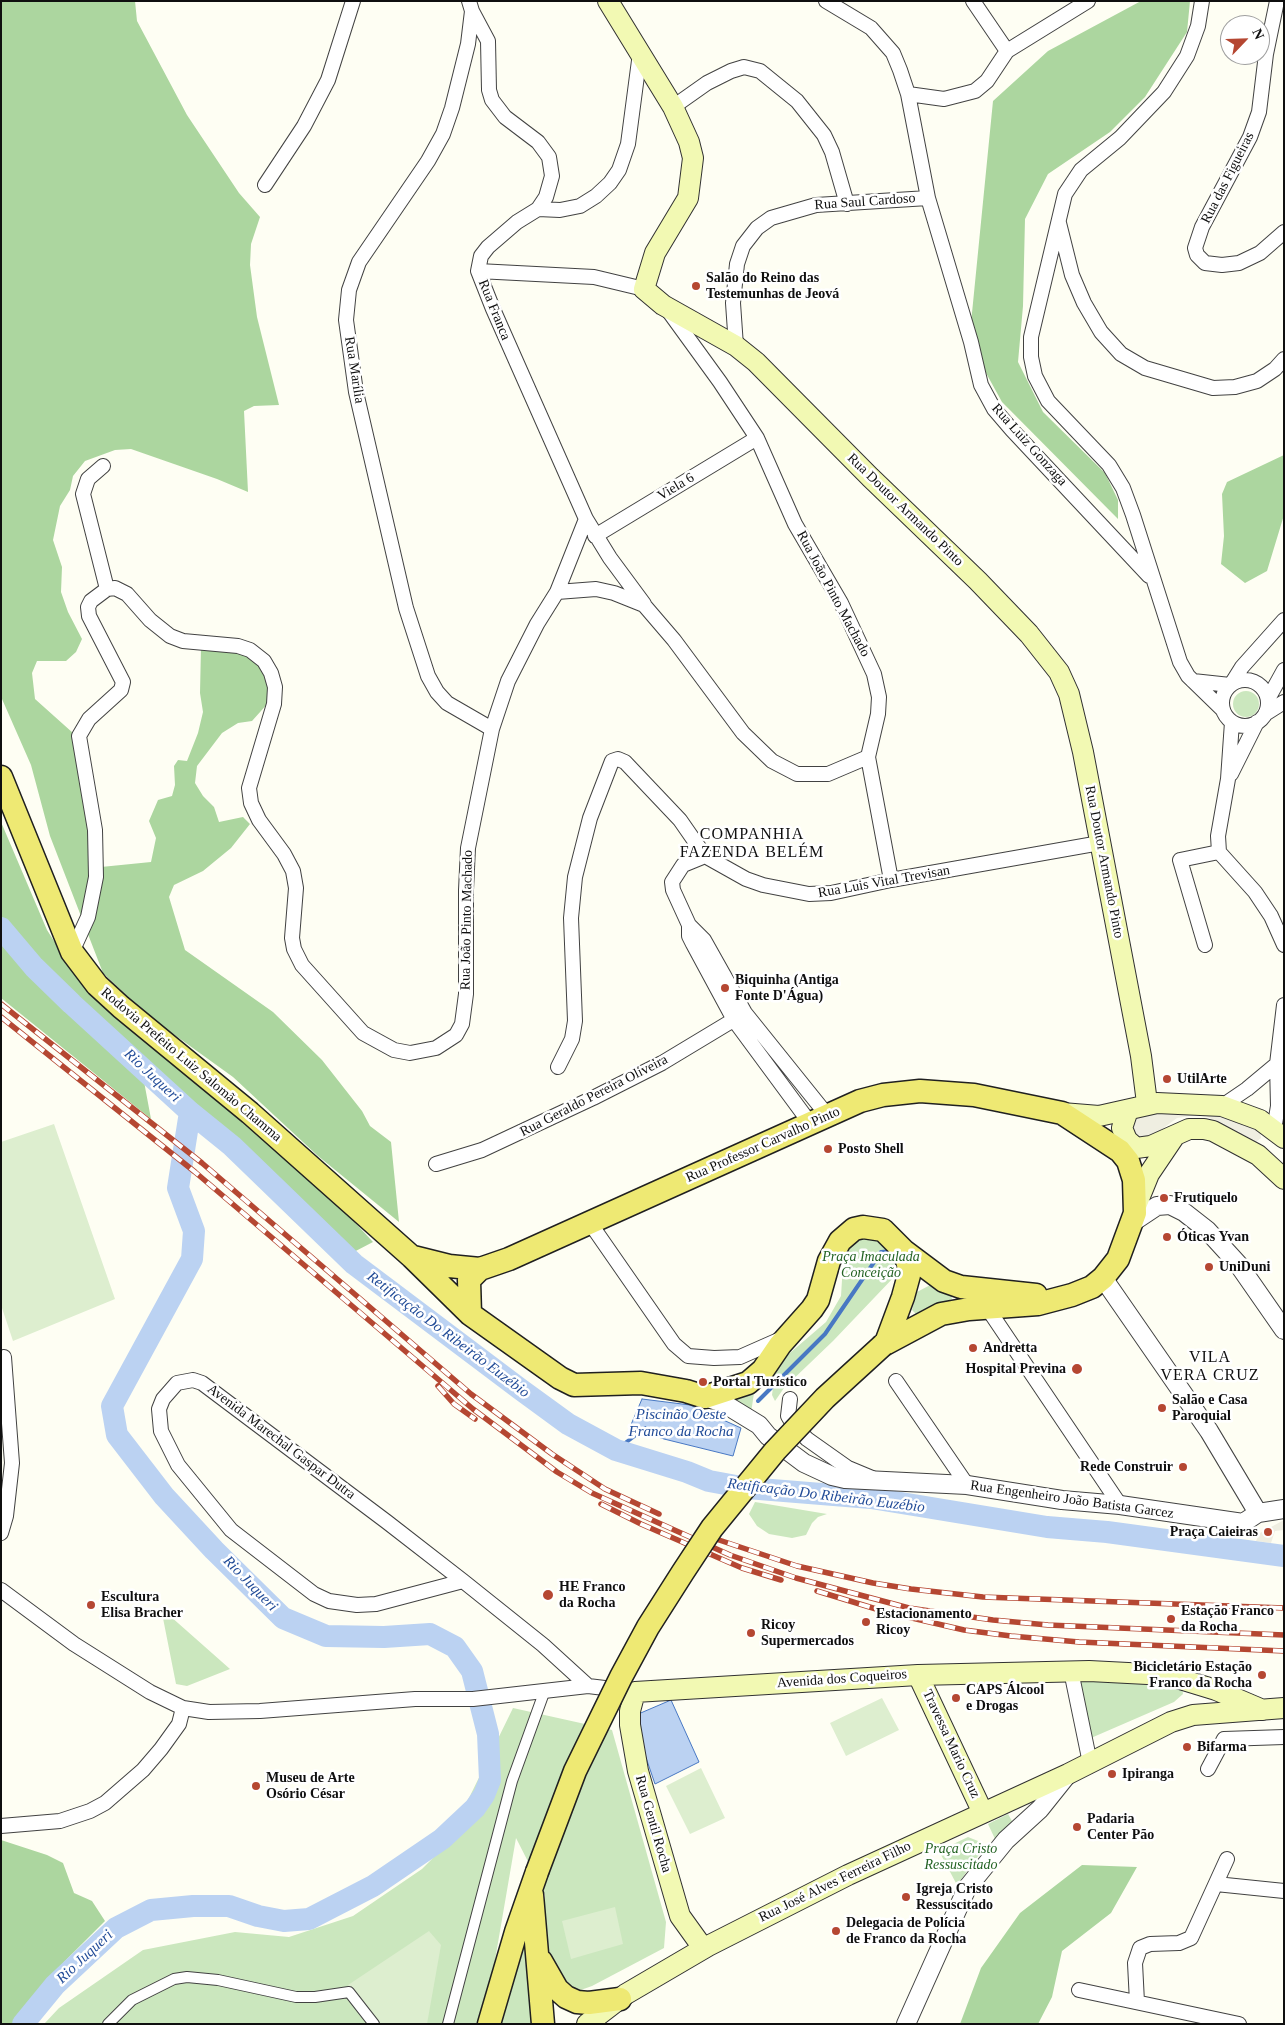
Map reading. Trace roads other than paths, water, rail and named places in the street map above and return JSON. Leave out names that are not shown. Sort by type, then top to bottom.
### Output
[{"type":"main road","points":[[608,1],[673,107],[689,142],[693,158],[692,180],[688,198],[655,253],[644,289]]},
{"type":"main road","name":"Rua Doutor Armando Pinto","points":[[644,289],[663,305],[736,346],[756,362],[978,581],[1029,634],[1059,672],[1069,694],[1083,752],[1141,1056],[1147,1103]]},
{"type":"main road","name":"Rodovia Prefeito Luiz Salomão Chamma","points":[[1,777],[72,952],[97,985],[121,1007],[250,1113],[412,1257],[470,1314],[560,1378],[574,1385],[641,1383],[686,1391],[705,1397]]},
{"type":"main road","name":"Rua Professor Carvalho Pinto","points":[[412,1257],[449,1266],[480,1269],[509,1259],[860,1101],[920,1091],[974,1095],[1062,1113],[1091,1116],[1128,1110],[1147,1103]]},
{"type":"main road","points":[[1147,1103],[1222,1106],[1260,1120],[1279,1134],[1258,1155]]},
{"type":"main road","points":[[1128,1110],[1122,1128],[1130,1145],[1142,1148],[1189,1130],[1204,1129],[1213,1131],[1282,1170]]},
{"type":"main road","points":[[1062,1113],[1120,1151],[1131,1169],[1134,1214]]},
{"type":"main road","points":[[489,2024],[516,1932],[575,1771],[648,1627],[712,1528],[775,1451],[825,1398],[885,1342],[941,1314],[962,1310],[988,1310],[1056,1300],[1092,1286],[1103,1278],[1118,1260],[1149,1174],[1174,1137]]},
{"type":"main road","points":[[705,1397],[726,1392],[756,1378],[818,1300],[834,1249],[846,1234],[863,1227],[883,1230],[904,1251],[944,1281],[961,1287],[1026,1293],[1056,1300]]},
{"type":"main road","points":[[885,1342],[907,1282],[908,1264],[904,1251]]},
{"type":"main road","points":[[470,1314],[469,1280],[480,1269]]},
{"type":"main road","name":"Avenida dos Coqueiros","points":[[635,1692],[918,1675],[1071,1671],[1145,1673],[1190,1680],[1263,1710]]},
{"type":"main road","name":"Travessa Mario Cruz","points":[[918,1675],[983,1813]]},
{"type":"main road","points":[[1190,1680],[1196,1698],[1193,1715]]},
{"type":"main road","name":"Rua Gentil Rocha","points":[[635,1692],[630,1710],[630,1725],[638,1771],[674,1900],[680,1916],[703,1948]]},
{"type":"main road","name":"Rua José Alves Ferreira Filho","points":[[587,2024],[620,1999],[703,1948],[907,1846],[1068,1774],[1171,1722],[1193,1715],[1284,1708]]},
{"type":"main road","points":[[534,1882],[536,1953],[543,2024]]},
{"type":"main road","points":[[536,1953],[557,1989],[566,1997],[577,2002],[589,2003],[620,1999]]},
{"type":"street","points":[[265,185],[304,126],[328,80],[353,1]]},
{"type":"street","name":"Rua Saul Cardoso","points":[[736,346],[733,303],[737,264],[743,246],[757,228],[771,218],[791,210],[816,204],[848,204],[928,198],[908,94],[893,53],[871,28],[826,1]]},
{"type":"street","points":[[973,1],[1007,51]]},
{"type":"street","points":[[908,94],[944,99],[975,91],[986,81],[1007,51],[1088,1]]},
{"type":"street","points":[[1202,1],[1198,26],[1187,56],[1164,92],[1120,138],[1080,170],[1065,194],[1032,337],[1031,357],[1035,376],[1048,401],[1109,466],[1123,488],[1180,662],[1193,681],[1223,710],[1232,722],[1246,726],[1284,702]]},
{"type":"street","name":"Rua das Figueiras","points":[[1277,1],[1266,54],[1259,112],[1250,137],[1202,227],[1195,248],[1197,256],[1205,263],[1239,263],[1260,253],[1284,232]]},
{"type":"street","points":[[471,6],[488,41],[489,90],[492,100],[505,117],[538,142],[549,157],[552,176],[546,197],[538,208]]},
{"type":"street","name":"Rua Marília","points":[[471,6],[461,76],[443,134],[428,161],[359,262],[349,290],[346,320],[356,392],[406,608],[428,676],[437,692],[447,702],[492,729]]},
{"type":"street","points":[[538,208],[560,210],[580,206],[596,196],[610,183],[618,170],[628,144],[640,54]]},
{"type":"street","points":[[673,107],[707,83],[731,71],[744,67],[760,71],[797,101],[824,135],[832,152],[848,204]]},
{"type":"street","name":"Rua Luiz Gonzaga","points":[[928,198],[971,342],[981,385],[994,409],[1152,579]]},
{"type":"street","name":"Rua Franca","points":[[538,208],[517,222],[488,247],[482,256],[478,271],[586,519],[595,536],[644,605]]},
{"type":"street","points":[[1059,222],[1072,275],[1084,303],[1101,332],[1120,354],[1145,368],[1213,388],[1235,387],[1257,380],[1275,369],[1284,359]]},
{"type":"street","points":[[478,271],[594,277],[644,289]]},
{"type":"street","name":"Rua João Pinto Machado","points":[[663,305],[720,382],[757,438],[795,524],[841,602],[874,674],[879,697],[878,714],[868,757]]},
{"type":"street","name":"Viela 6","points":[[595,536],[757,438]]},
{"type":"street","points":[[72,952],[88,917],[96,877],[95,830],[79,736],[90,719],[121,690],[123,682],[89,616],[88,607],[91,600],[107,589],[83,494],[88,479],[103,466]]},
{"type":"street","name":"Rua João Pinto Machado","points":[[107,589],[115,588],[127,594],[150,620],[170,636],[183,640],[238,646],[250,650],[264,661],[275,687],[274,704],[249,788],[251,803],[259,820],[284,854],[293,871],[296,888],[292,938],[294,949],[302,965],[363,1033],[394,1050],[410,1053],[436,1048],[456,1035],[465,1014],[468,848],[492,729],[508,681],[537,624],[558,592],[586,519]]},
{"type":"street","points":[[558,592],[596,589],[614,593],[644,605],[674,640],[743,733],[772,761],[797,774],[828,774],[868,757],[891,880]]},
{"type":"street","points":[[1223,710],[1223,695],[1242,667],[1284,620]]},
{"type":"street","points":[[1228,780],[1284,670]]},
{"type":"street","points":[[1193,681],[1231,684],[1246,679],[1254,681],[1265,692],[1268,699]]},
{"type":"street","points":[[1232,722],[1228,780],[1220,811],[1219,852],[1255,892],[1271,916],[1284,945]]},
{"type":"street","points":[[558,1067],[572,1038],[575,1021],[571,918],[575,877],[590,818],[612,761],[618,759],[625,762],[680,820],[705,856],[683,866],[672,882],[676,900],[689,925],[704,940],[740,1017],[818,1119]]},
{"type":"street","name":"Rua Luis Vital Trevisan","points":[[705,856],[746,879],[764,885],[809,894],[831,893],[891,880],[1100,843]]},
{"type":"street","points":[[1205,945],[1180,860],[1219,852]]},
{"type":"street","points":[[1279,1134],[1276,1064],[1284,1005]]},
{"type":"street","points":[[740,1017],[818,1119]]},
{"type":"street","name":"Rua Geraldo Pereira Oliveira","points":[[436,1164],[482,1150],[593,1098],[662,1063],[740,1017]]},
{"type":"street","points":[[1222,1106],[1247,1089],[1276,1064]]},
{"type":"street","points":[[1134,1214],[1157,1206],[1170,1205],[1184,1212],[1207,1230],[1238,1264],[1284,1330]]},
{"type":"street","points":[[590,1223],[674,1344],[688,1356],[740,1357],[790,1335]]},
{"type":"street","points":[[1103,1278],[1209,1431],[1258,1513],[1284,1509]]},
{"type":"street","points":[[988,1310],[1120,1505]]},
{"type":"street","points":[[1,1533],[6,1516],[12,1463],[4,1357]]},
{"type":"street","name":"Avenida Marechal Gaspar Dutra","points":[[462,1582],[376,1604],[357,1605],[329,1601],[314,1594],[231,1530],[178,1465],[161,1431],[158,1409],[162,1399],[177,1383],[193,1380],[202,1383],[462,1582],[544,1645],[588,1686]]},
{"type":"street","points":[[896,1382],[967,1485]]},
{"type":"street","name":"Rua Engenheiro João Batista Garcez","points":[[705,1397],[723,1403],[759,1425],[768,1436],[820,1472],[853,1481],[967,1485],[1062,1500],[1120,1505],[1243,1523],[1258,1513]]},
{"type":"street","name":"Rua Engenheiro João Batista Garcez","points":[[790,1399],[788,1416],[794,1426],[807,1439],[848,1468],[882,1482]]},
{"type":"street","name":"Avenida dos Coqueiros","points":[[1,1590],[74,1644],[150,1692],[183,1708],[209,1712],[260,1711],[416,1699],[498,1696],[588,1686],[635,1692]]},
{"type":"street","points":[[1071,1671],[1090,1763]]},
{"type":"street","points":[[448,2024],[512,1781],[545,1690]]},
{"type":"street","points":[[1,1826],[60,1821],[90,1811],[105,1803],[142,1770],[161,1749],[179,1724],[183,1708]]},
{"type":"street","points":[[1208,1769],[1224,1739],[1284,1737]]},
{"type":"street","points":[[906,2024],[967,1888],[1006,1840],[1040,1809],[1068,1774]]},
{"type":"street","points":[[1137,2002],[1135,1963],[1140,1948],[1150,1944],[1185,1942],[1192,1938],[1227,1859]]},
{"type":"street","points":[[1216,1884],[1284,1891]]},
{"type":"street","points":[[108,2024],[138,1996],[174,1979],[187,1978],[218,1980],[296,1997],[315,1997],[349,1992],[374,2024]]},
{"type":"street","points":[[1079,1990],[1239,2024]]},
{"type":"water","name":"Piscinão Oeste Franco da Rocha","points":[[642,1399],[690,1405],[741,1428],[733,1456],[664,1439],[630,1427]]},
{"type":"water","points":[[671,1700],[699,1762],[655,1784],[642,1746],[636,1715]]},
{"type":"waterway","name":"Retificação Do Ribeirão Euzébio","points":[[1,928],[34,967],[72,1004],[190,1112],[232,1146],[354,1264],[568,1424],[616,1450],[687,1472],[709,1481],[747,1488],[871,1498],[1047,1527],[1107,1532],[1284,1556]]},
{"type":"waterway","name":"Rio Juqueri","points":[[23,2024],[55,1985],[116,1928],[151,1910],[193,1906],[229,1906],[258,1916],[284,1921],[309,1919],[373,1886],[442,1839],[475,1808],[484,1795],[490,1780],[488,1734],[472,1671],[455,1647],[430,1634],[384,1637],[326,1636],[283,1618],[214,1550],[164,1496],[117,1435],[112,1406],[192,1259],[194,1231],[178,1188],[190,1112]]},
{"type":"waterway","points":[[758,1401],[825,1334],[881,1252],[893,1251]]},
{"type":"waterway","points":[[616,1450],[645,1428]]},
{"type":"railway","points":[[1,1004],[202,1163],[471,1394],[552,1454],[605,1489],[659,1514]]},
{"type":"railway","points":[[1,1017],[195,1172],[473,1409],[557,1472],[592,1493],[730,1555],[796,1578],[909,1608],[993,1620],[1048,1625],[1284,1635]]},
{"type":"railway","points":[[438,1386],[454,1404],[475,1419]]},
{"type":"railway","points":[[601,1504],[641,1524],[742,1568],[781,1580]]},
{"type":"railway","points":[[707,1536],[797,1566],[873,1583],[911,1589],[983,1597],[1284,1608]]},
{"type":"railway","points":[[817,1591],[886,1612],[964,1630],[1079,1642],[1284,1651]]},
{"type":"place","name":"Salão do Reino das Testemunhas de Jeová","points":[[696,286]]},
{"type":"place","name":"Biquinha (Antiga Fonte D'Água)","points":[[725,988]]},
{"type":"place","name":"UtilArte","points":[[1167,1079]]},
{"type":"place","name":"Posto Shell","points":[[828,1149]]},
{"type":"place","name":"Frutiquelo","points":[[1164,1198]]},
{"type":"place","name":"Óticas Yvan","points":[[1167,1237]]},
{"type":"place","name":"UniDuni","points":[[1209,1267]]},
{"type":"place","name":"Andretta","points":[[973,1348]]},
{"type":"place","name":"Hospital Previna","points":[[1077,1369]]},
{"type":"place","name":"Portal Turístico","points":[[703,1382]]},
{"type":"place","name":"Salão e Casa Paroquial","points":[[1162,1408]]},
{"type":"place","name":"Rede Construir","points":[[1183,1467]]},
{"type":"place","name":"Praça Caieiras","points":[[1268,1532]]},
{"type":"place","name":"HE Franco da Rocha","points":[[548,1595]]},
{"type":"place","name":"Escultura Elisa Bracher","points":[[91,1605]]},
{"type":"place","name":"Estação Franco da Rocha","points":[[1171,1619]]},
{"type":"place","name":"Estacionamento Ricoy","points":[[866,1622]]},
{"type":"place","name":"Ricoy Supermercados","points":[[751,1633]]},
{"type":"place","name":"Bicicletário Estação Franco da Rocha","points":[[1262,1675]]},
{"type":"place","name":"CAPS Álcool e Drogas","points":[[956,1698]]},
{"type":"place","name":"Bifarma","points":[[1187,1747]]},
{"type":"place","name":"Ipiranga","points":[[1112,1774]]},
{"type":"place","name":"Museu de Arte Osório César","points":[[256,1786]]},
{"type":"place","name":"Padaria Center Pão","points":[[1077,1827]]},
{"type":"place","name":"Igreja Cristo Ressuscitado","points":[[906,1897]]},
{"type":"place","name":"Delegacia de Polícia de Franco da Rocha","points":[[836,1931]]},
{"type":"district","name":"COMPANHIA FAZENDA BELÉM","points":[[752,844]]},
{"type":"district","name":"VILA VERA CRUZ","points":[[1210,1367]]},
{"type":"park label","name":"Praça Imaculada Conceição","points":[[871,1266]]},
{"type":"park label","name":"Praça Cristo Ressuscitado","points":[[961,1858]]}]
